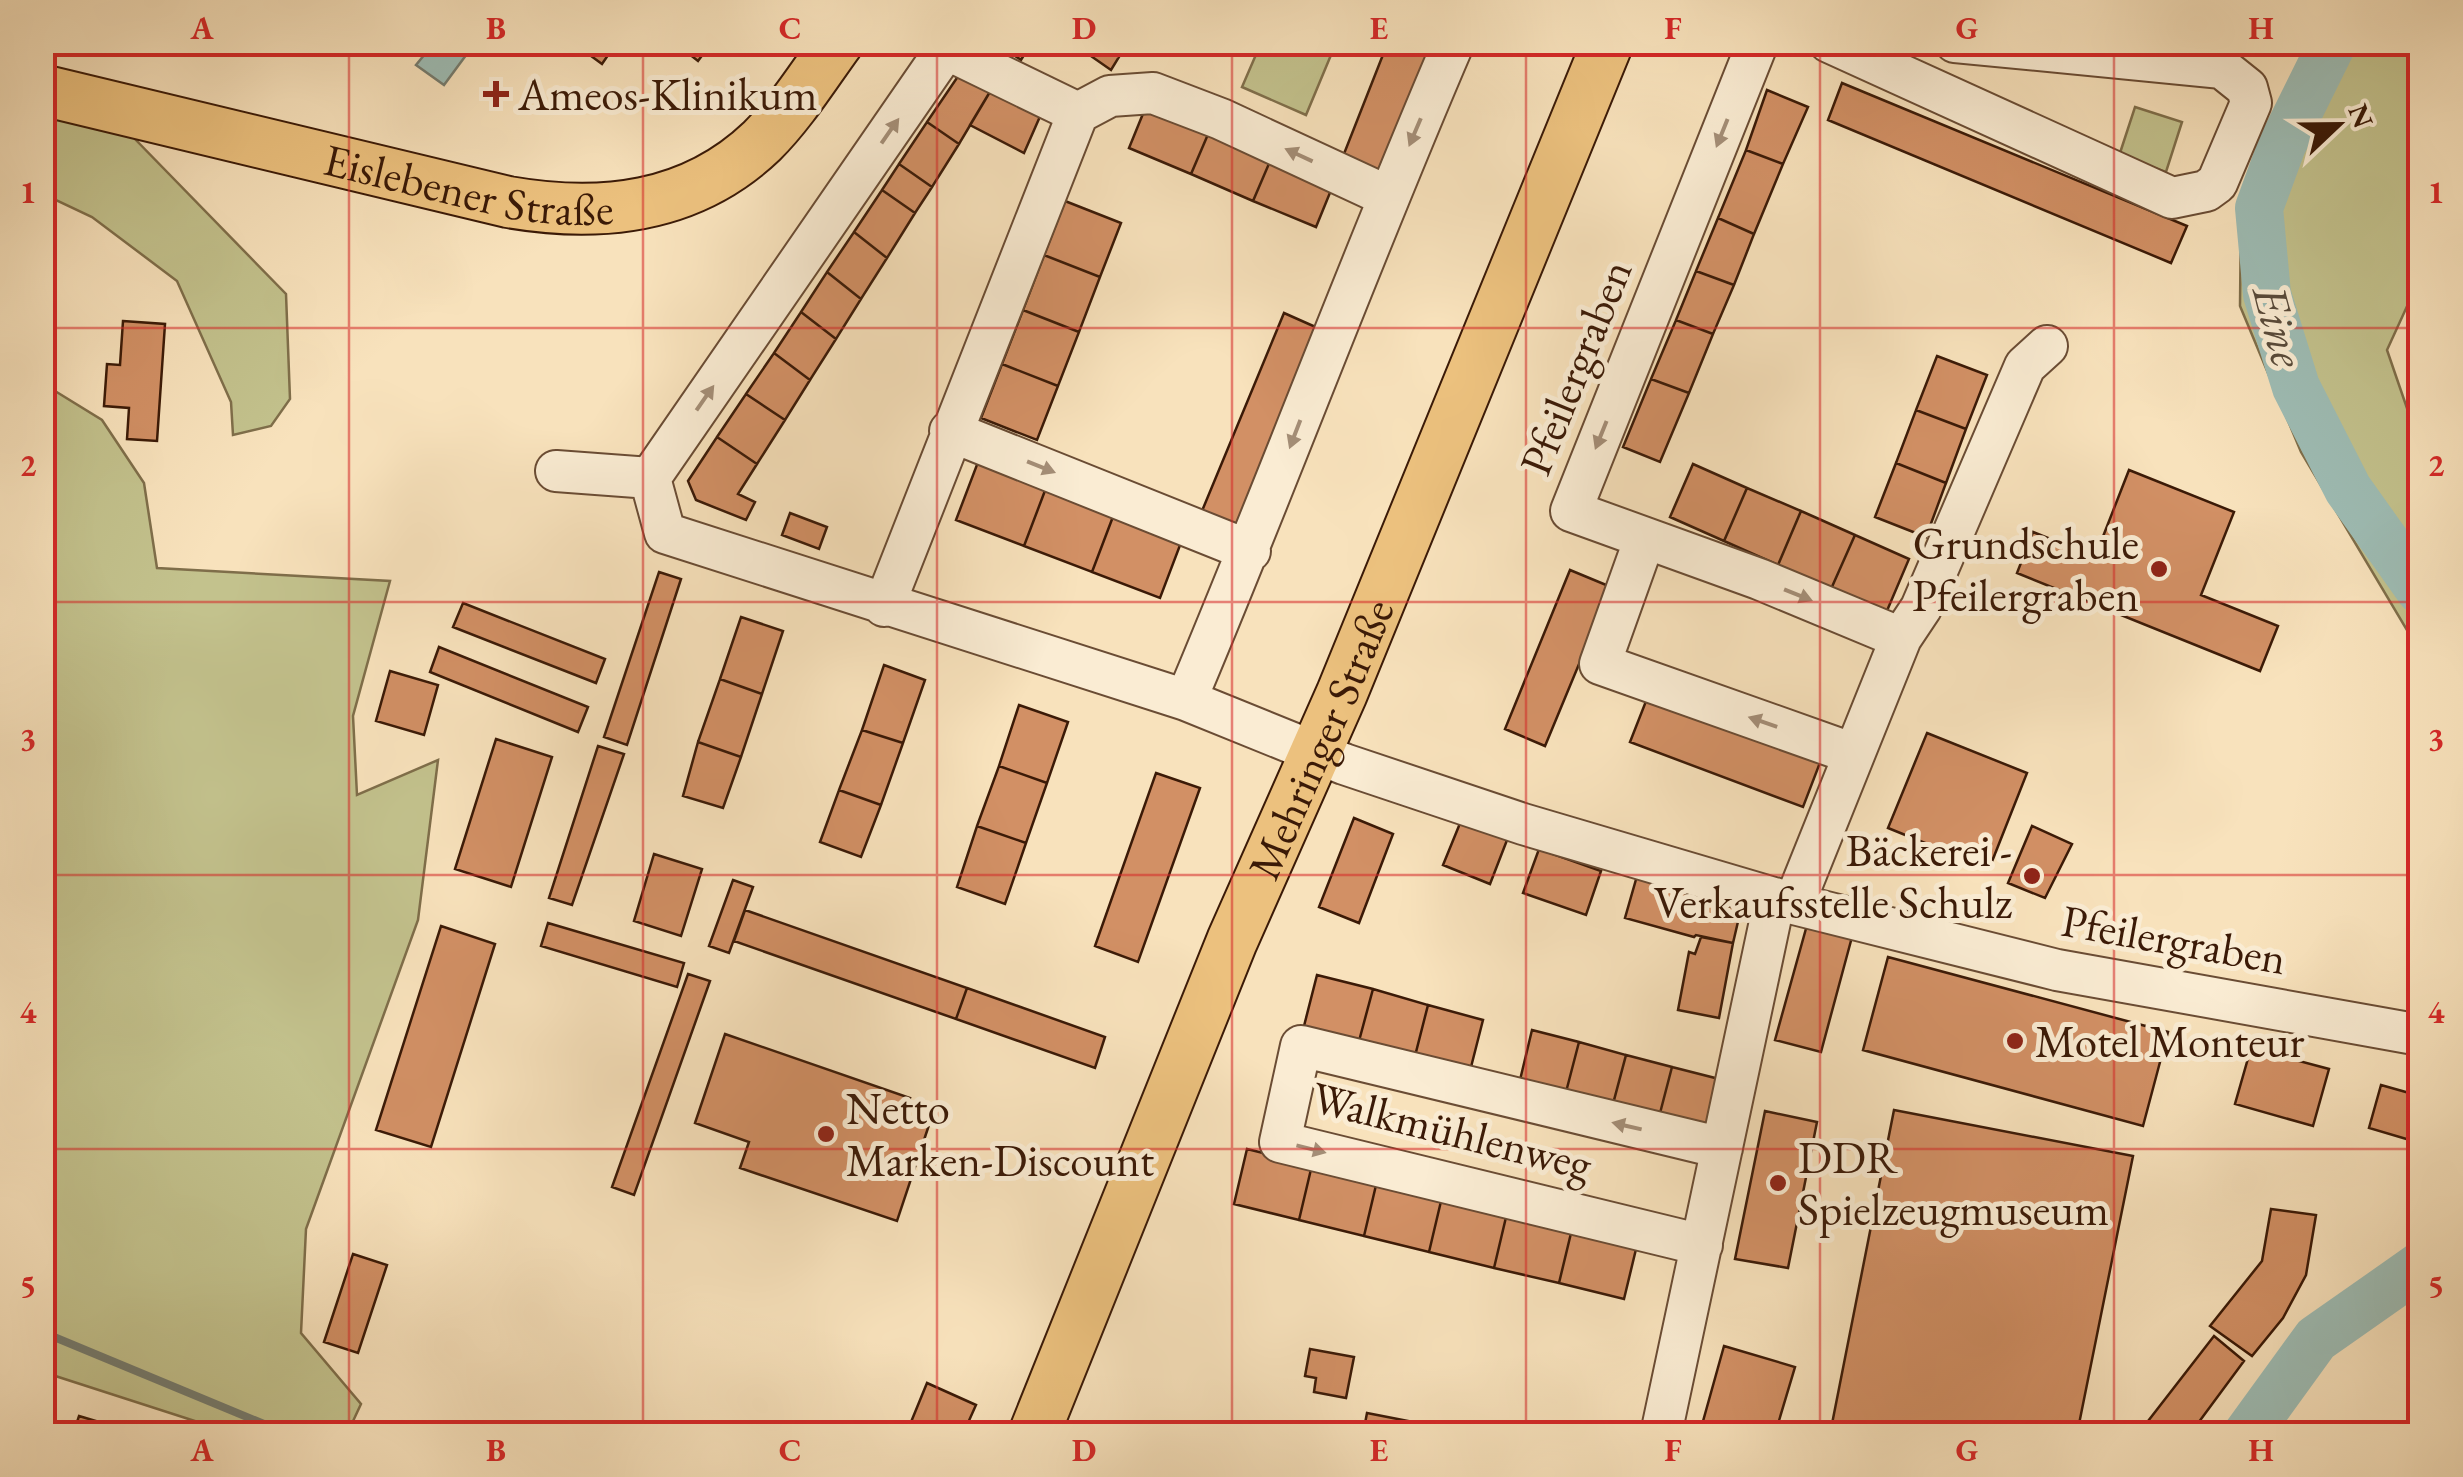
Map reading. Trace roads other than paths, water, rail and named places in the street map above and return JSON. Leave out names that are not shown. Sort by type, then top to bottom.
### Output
[{"type":"main road","name":"Eislebener Straße","points":[[42,90],[493,199],[542,208],[597,210],[680,194],[739,160],[782,119],[838,42]]},
{"type":"main road","name":"Mehringer Straße","points":[[1034,1434],[1232,941],[1316,752],[1608,42]]},
{"type":"street","points":[[1186,700],[1250,552],[1388,196],[1454,42]]},
{"type":"street","name":"Pfeilergraben","points":[[1758,42],[1571,511],[1758,579],[1901,638]]},
{"type":"street","points":[[1829,42],[2172,198],[2206,191],[2216,184],[2250,103],[2246,88],[2222,68],[1955,42]]},
{"type":"street","points":[[556,471],[650,478],[948,46],[1078,113]]},
{"type":"street","points":[[884,606],[1078,113],[1110,96],[1153,94],[1220,119],[1388,196]]},
{"type":"street","points":[[1662,1434],[1722,1148],[1784,901],[1854,754],[1901,638],[1921,608],[2025,366],[2047,346]]},
{"type":"street","points":[[950,431],[1250,552]]},
{"type":"street","name":"Pfeilergraben","points":[[650,478],[665,533],[1186,700],[1316,752],[1523,824],[1784,901],[2057,970],[2420,1035]]},
{"type":"street","points":[[1645,538],[1600,664],[1854,754]]},
{"type":"street","name":"Walkmühlenweg","points":[[1702,1245],[1280,1142],[1301,1046],[1722,1148]]},
{"type":"water","points":[[434,43],[475,43],[444,85],[416,65]]},
{"type":"waterway","name":"Eine","points":[[2333,42],[2282,145],[2259,208],[2267,294],[2296,387],[2348,489],[2420,590]]},
{"type":"waterway","name":"Eine","points":[[2247,1434],[2316,1339],[2420,1266]]},
{"type":"waterway","points":[[42,1332],[288,1434]]},
{"type":"place","name":"Ameos-Klinikum","points":[[496,94]]},
{"type":"place","name":"Grundschule Pfeilergraben","points":[[2159,569]]},
{"type":"place","name":"Bäckerei - Verkaufsstelle Schulz","points":[[2032,876]]},
{"type":"place","name":"Motel Monteur","points":[[2015,1041]]},
{"type":"place","name":"Netto Marken-Discount","points":[[826,1134]]},
{"type":"place","name":"DDR Spielzeugmuseum","points":[[1778,1183]]}]
